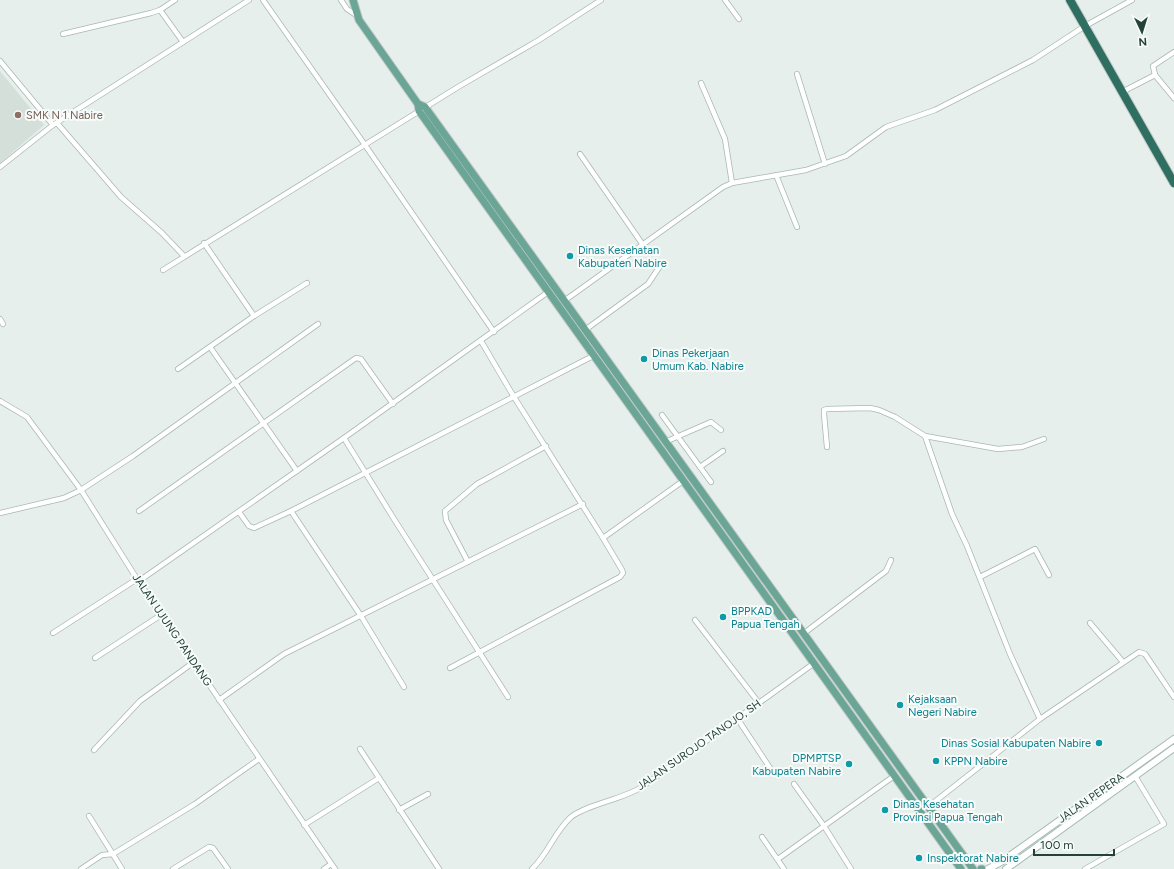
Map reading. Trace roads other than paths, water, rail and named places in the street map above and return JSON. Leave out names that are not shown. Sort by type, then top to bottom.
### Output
[{"type":"highway","points":[[1070,0],[1174,183]]},
{"type":"main road","points":[[353,0],[356,15],[548,292],[961,869]]},
{"type":"main road","points":[[421,108],[564,301],[973,869]]},
{"type":"main road","points":[[778,614],[785,609]]},
{"type":"main road","points":[[866,737],[873,731]]},
{"type":"main road","name":"JALAN PEPERA","points":[[988,869],[1089,800],[1174,739]]},
{"type":"main road","name":"JALAN PEPERA","points":[[1006,869],[1174,748]]},
{"type":"main road","points":[[1089,800],[1094,806]]},
{"type":"street","points":[[63,34],[160,10],[175,0]]},
{"type":"street","points":[[0,167],[55,124],[249,0]]},
{"type":"street","points":[[263,0],[494,332]]},
{"type":"street","points":[[341,0],[348,9],[356,15]]},
{"type":"street","points":[[163,270],[204,243],[365,145],[421,108],[540,40],[601,0]]},
{"type":"street","points":[[725,0],[739,19]]},
{"type":"street","points":[[564,301],[723,186],[732,183],[806,170],[850,154],[886,127],[935,110],[1033,60],[1085,26],[1132,0]]},
{"type":"street","points":[[160,10],[183,42]]},
{"type":"street","points":[[1174,52],[1153,66],[1155,75],[1174,98]]},
{"type":"street","points":[[0,61],[55,124],[126,201],[162,233],[184,256]]},
{"type":"street","points":[[797,74],[825,164]]},
{"type":"street","points":[[1122,92],[1155,75]]},
{"type":"street","points":[[701,83],[726,142],[732,183]]},
{"type":"street","points":[[580,154],[643,244]]},
{"type":"street","points":[[776,175],[797,227]]},
{"type":"street","points":[[204,243],[254,316]]},
{"type":"street","points":[[584,330],[648,284],[660,266]]},
{"type":"street","points":[[178,369],[254,316],[307,283]]},
{"type":"street","points":[[53,633],[138,580],[239,512],[393,404],[548,292]]},
{"type":"street","points":[[0,513],[64,498],[81,490],[133,456],[318,324]]},
{"type":"street","points":[[450,668],[622,575],[622,570],[583,504],[514,397],[481,341]]},
{"type":"street","points":[[210,347],[297,471]]},
{"type":"street","points":[[239,512],[248,526],[254,528],[365,474],[593,356]]},
{"type":"street","points":[[139,511],[358,358],[361,359],[393,404]]},
{"type":"street","name":"JALAN UJUNG PANDANG","points":[[0,401],[27,417],[81,490],[138,580],[335,869]]},
{"type":"street","points":[[826,447],[824,412],[827,409],[866,408],[879,410],[894,417],[925,436],[998,449],[1022,447],[1044,439]]},
{"type":"street","points":[[662,415],[710,482]]},
{"type":"street","points":[[659,447],[665,442],[711,422],[721,430]]},
{"type":"street","points":[[925,436],[952,514],[980,577],[1010,654],[1040,719]]},
{"type":"street","points":[[344,438],[365,474],[508,697]]},
{"type":"street","points":[[468,562],[446,520],[444,511],[477,484],[546,446]]},
{"type":"street","points":[[700,467],[723,451]]},
{"type":"street","points":[[603,538],[683,481]]},
{"type":"street","points":[[219,700],[278,658],[583,504]]},
{"type":"street","points":[[291,511],[361,616],[404,687]]},
{"type":"street","points":[[980,577],[1035,549],[1049,575]]},
{"type":"street","points":[[803,634],[886,571],[892,560]]},
{"type":"street","points":[[95,658],[161,614]]},
{"type":"street","points":[[694,620],[759,703]]},
{"type":"street","points":[[1090,623],[1123,662]]},
{"type":"street","points":[[928,808],[1040,719],[1139,652],[1144,652],[1174,697]]},
{"type":"street","points":[[94,750],[140,701],[194,662]]},
{"type":"street","name":"JALAN SUROJO TANOJO, SH","points":[[532,869],[546,853],[564,825],[572,816],[636,790],[814,664]]},
{"type":"street","points":[[737,718],[770,768]]},
{"type":"street","points":[[360,749],[439,869]]},
{"type":"street","points":[[81,869],[102,855],[113,854],[194,804],[259,759]]},
{"type":"street","points":[[778,859],[894,776]]},
{"type":"street","points":[[1085,869],[1164,824],[1135,776]]},
{"type":"street","points":[[304,825],[379,778]]},
{"type":"street","points":[[794,784],[824,826],[850,869]]},
{"type":"street","points":[[399,810],[428,794]]},
{"type":"street","points":[[89,816],[122,869]]},
{"type":"street","points":[[762,837],[784,869]]},
{"type":"street","points":[[174,869],[209,847],[214,848],[228,869]]},
{"type":"street","points":[[324,869],[331,864]]},
{"type":"place","name":"SMK N 1 Nabire","points":[[18,115]]},
{"type":"place","name":"Dinas Kesehatan Kabupaten Nabire","points":[[570,256]]},
{"type":"place","name":"Dinas Pekerjaan Umum Kab. Nabire","points":[[644,359]]},
{"type":"place","name":"BPPKAD Papua Tengah","points":[[723,617]]},
{"type":"place","name":"Kejaksaan Negeri Nabire","points":[[900,705]]},
{"type":"place","name":"Dinas Sosial Kabupaten Nabire","points":[[1099,743]]},
{"type":"place","name":"KPPN Nabire","points":[[936,761]]},
{"type":"place","name":"DPMPTSP Kabupaten Nabire","points":[[849,764]]},
{"type":"place","name":"Dinas Kesehatan Provinsi Papua Tengah","points":[[885,810]]},
{"type":"place","name":"Inspektorat Nabire","points":[[919,858]]}]
